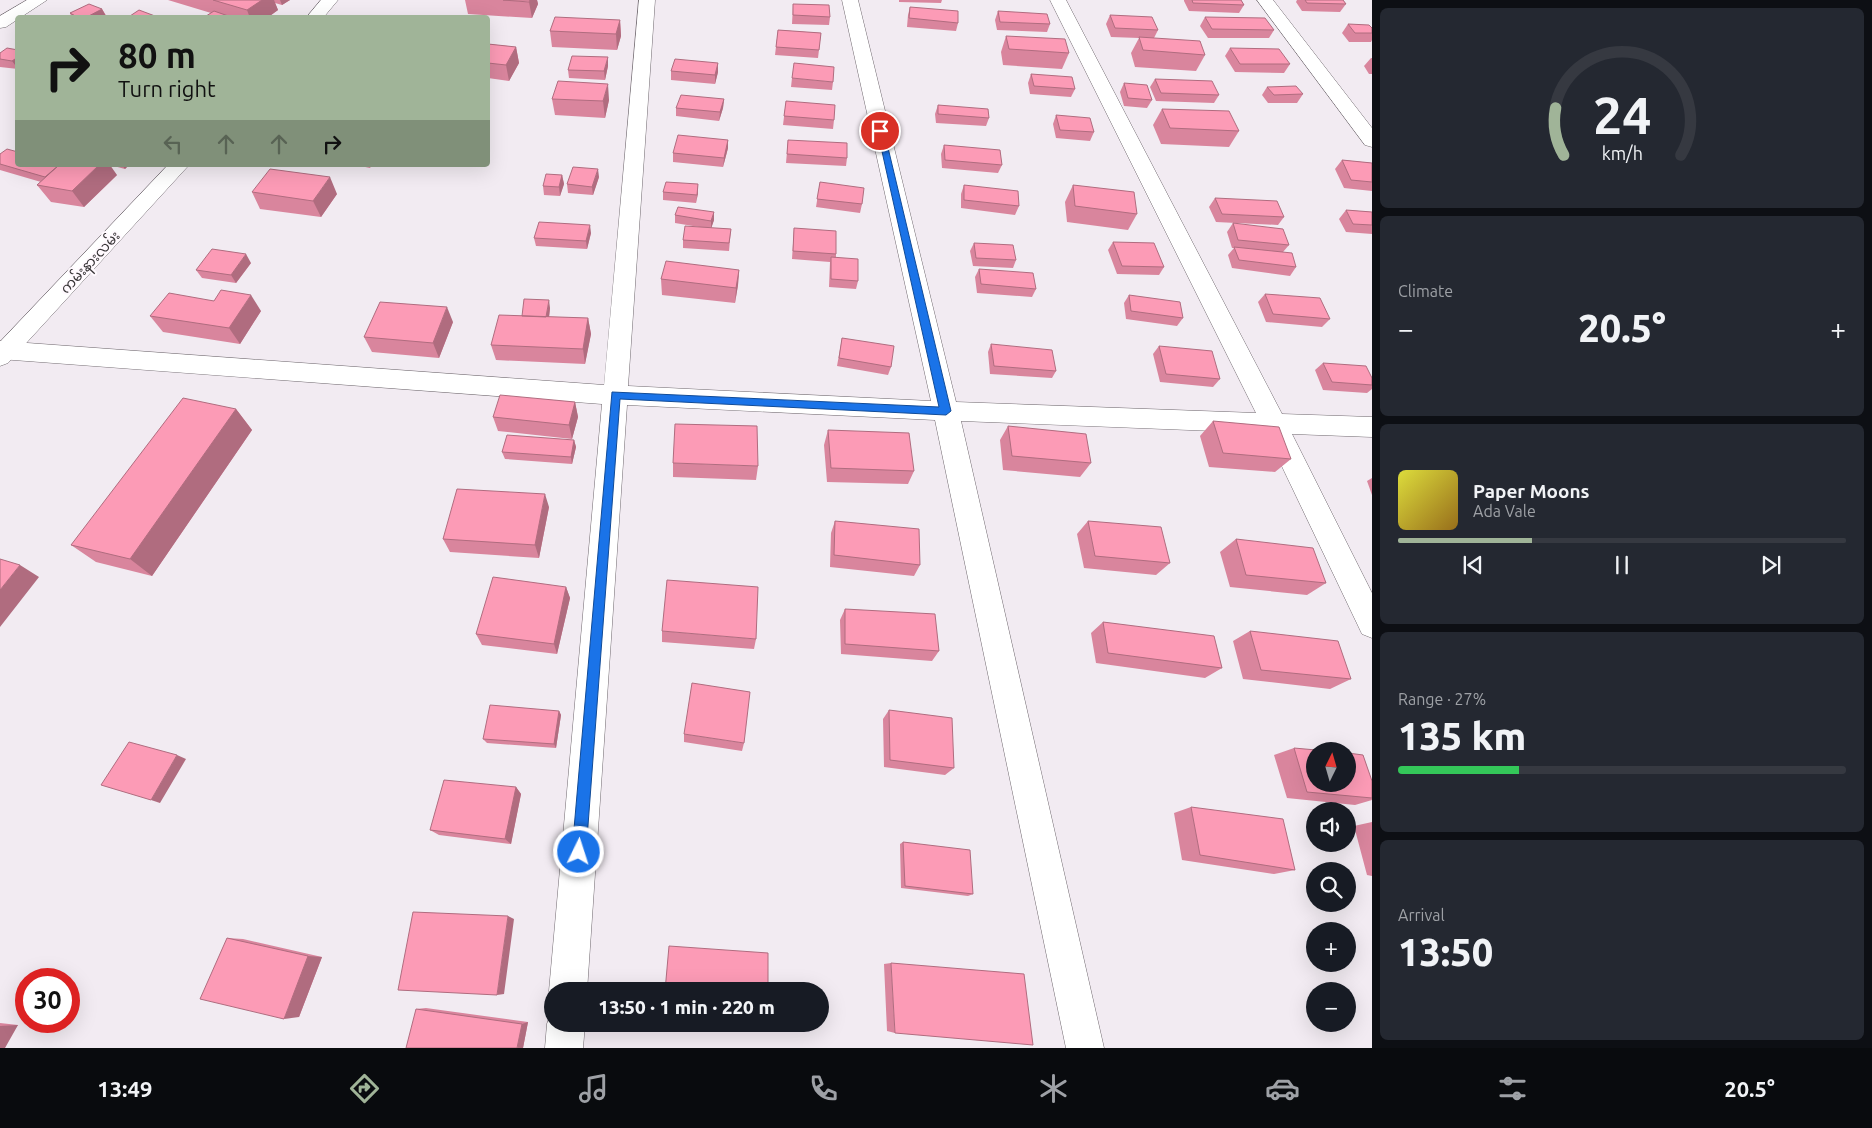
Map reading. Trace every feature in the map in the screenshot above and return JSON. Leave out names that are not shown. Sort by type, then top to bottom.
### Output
[{"type":"street","points":[[0,22],[39,0]]},
{"type":"street","points":[[317,15],[330,0]]},
{"type":"street","points":[[569,982],[647,0]]},
{"type":"street","points":[[850,0],[946,411],[1085,1048]]},
{"type":"street","points":[[1058,0],[1274,423],[1372,624]]},
{"type":"street","points":[[1265,0],[1372,141]]},
{"type":"street","name":"ကမ်းနားလမ်း","points":[[2,353],[178,167]]},
{"type":"street","points":[[2,353],[615,395],[946,411],[1372,427]]},
{"type":"street","points":[[564,1048],[565,1032]]},
{"type":"building","points":[[213,0],[262,0],[247,10]]},
{"type":"building","points":[[503,0],[530,0],[529,2]]},
{"type":"building","points":[[1192,0],[1241,0],[1244,5],[1193,3]]},
{"type":"building","points":[[1305,0],[1343,0],[1346,4],[1307,3]]},
{"type":"building","points":[[89,4],[102,9],[91,15],[74,15],[70,13]]},
{"type":"building","points":[[793,4],[829,5],[830,17],[793,15]]},
{"type":"building","points":[[910,7],[958,11],[958,23],[909,18]]},
{"type":"building","points":[[139,10],[152,15],[132,15]]},
{"type":"building","points":[[214,11],[225,15],[208,15]]},
{"type":"building","points":[[998,11],[1047,14],[1050,24],[1000,22]]},
{"type":"building","points":[[1110,15],[1152,17],[1158,30],[1115,28]]},
{"type":"building","points":[[555,17],[620,20],[616,34],[550,31]]},
{"type":"building","points":[[1205,17],[1265,18],[1274,30],[1212,29]]},
{"type":"building","points":[[1348,24],[1369,25],[1372,28],[1372,33],[1355,33]]},
{"type":"building","points":[[778,30],[821,33],[819,50],[776,47]]},
{"type":"building","points":[[1006,36],[1065,39],[1069,53],[1009,49]]},
{"type":"building","points":[[1139,37],[1200,41],[1205,55],[1143,50]]},
{"type":"building","points":[[490,44],[516,47],[506,65],[490,63]]},
{"type":"building","points":[[7,48],[15,49],[15,59],[12,61],[0,59],[0,53]]},
{"type":"building","points":[[1230,48],[1279,49],[1290,64],[1240,64]]},
{"type":"building","points":[[572,56],[608,57],[604,71],[568,70]]},
{"type":"building","points":[[675,59],[718,63],[715,75],[671,71]]},
{"type":"building","points":[[794,63],[834,67],[833,82],[792,78]]},
{"type":"building","points":[[1031,74],[1072,77],[1075,89],[1034,86]]},
{"type":"building","points":[[1155,79],[1212,81],[1219,95],[1161,93]]},
{"type":"building","points":[[558,81],[608,84],[603,101],[552,99]]},
{"type":"building","points":[[1124,83],[1147,85],[1152,100],[1128,98]]},
{"type":"building","points":[[1296,86],[1303,94],[1274,95],[1267,87]]},
{"type":"building","points":[[681,95],[724,99],[720,112],[676,108]]},
{"type":"building","points":[[786,101],[835,105],[834,120],[784,116]]},
{"type":"building","points":[[938,105],[988,109],[989,118],[938,114]]},
{"type":"building","points":[[1162,109],[1229,111],[1239,131],[1170,128]]},
{"type":"building","points":[[1056,115],[1090,118],[1094,132],[1060,130]]},
{"type":"building","points":[[678,135],[728,140],[724,158],[673,153]]},
{"type":"building","points":[[788,140],[847,143],[847,158],[787,154]]},
{"type":"building","points":[[944,145],[1000,150],[1002,165],[945,160]]},
{"type":"building","points":[[7,149],[15,151],[15,167],[57,167],[45,177],[0,164],[0,154]]},
{"type":"building","points":[[1342,160],[1372,163],[1372,182],[1351,180]]},
{"type":"building","points":[[57,167],[97,167],[72,191],[37,185]]},
{"type":"building","points":[[573,167],[598,169],[592,187],[567,184]]},
{"type":"building","points":[[270,169],[330,177],[313,201],[252,192]]},
{"type":"building","points":[[546,174],[562,175],[559,187],[543,186]]},
{"type":"building","points":[[666,182],[698,184],[697,195],[663,192]]},
{"type":"building","points":[[820,182],[864,188],[862,204],[817,199]]},
{"type":"building","points":[[964,185],[1018,191],[1019,206],[964,200]]},
{"type":"building","points":[[1073,185],[1134,192],[1137,214],[1075,206]]},
{"type":"building","points":[[1215,198],[1277,201],[1284,217],[1222,214]]},
{"type":"building","points":[[678,207],[714,212],[711,221],[675,215]]},
{"type":"building","points":[[1346,210],[1372,212],[1372,225],[1353,224]]},
{"type":"building","points":[[539,222],[590,225],[586,241],[534,238]]},
{"type":"building","points":[[1233,223],[1283,229],[1289,245],[1238,240]]},
{"type":"building","points":[[685,226],[731,229],[729,243],[683,240]]},
{"type":"building","points":[[794,228],[836,231],[836,254],[793,251]]},
{"type":"building","points":[[1113,242],[1154,243],[1164,267],[1122,266]]},
{"type":"building","points":[[974,243],[1013,245],[1016,260],[976,258]]},
{"type":"building","points":[[1234,247],[1292,253],[1296,267],[1239,260]]},
{"type":"building","points":[[212,249],[246,254],[231,275],[196,270]]},
{"type":"building","points":[[831,257],[858,259],[858,281],[831,279]]},
{"type":"building","points":[[666,261],[739,270],[736,288],[661,279]]},
{"type":"building","points":[[979,269],[1033,273],[1036,289],[981,284]]},
{"type":"building","points":[[221,290],[251,295],[229,328],[150,316],[169,293],[214,301]]},
{"type":"building","points":[[1265,294],[1320,298],[1330,319],[1273,314]]},
{"type":"building","points":[[1129,295],[1180,302],[1183,318],[1131,311]]},
{"type":"building","points":[[524,299],[549,300],[546,317],[522,316]]},
{"type":"building","points":[[380,302],[447,307],[433,343],[364,337]]},
{"type":"building","points":[[499,315],[588,318],[583,349],[491,345]]},
{"type":"building","points":[[842,338],[894,346],[891,367],[839,358]]},
{"type":"building","points":[[991,344],[1052,350],[1056,371],[994,366]]},
{"type":"building","points":[[1159,346],[1212,351],[1220,379],[1166,374]]},
{"type":"building","points":[[1323,363],[1366,366],[1372,378],[1372,385],[1332,382]]},
{"type":"building","points":[[500,395],[575,402],[569,425],[493,417]]},
{"type":"building","points":[[183,398],[236,409],[130,559],[71,545]]},
{"type":"building","points":[[1213,421],[1279,427],[1291,459],[1223,453]]},
{"type":"building","points":[[675,424],[757,426],[758,466],[673,463]]},
{"type":"building","points":[[1008,426],[1086,434],[1091,463],[1012,456]]},
{"type":"building","points":[[828,430],[909,433],[914,471],[831,468]]},
{"type":"building","points":[[507,435],[574,440],[571,457],[502,452]]},
{"type":"building","points":[[457,489],[545,494],[535,545],[443,539]]},
{"type":"building","points":[[835,521],[919,529],[920,565],[834,555]]},
{"type":"building","points":[[1088,521],[1161,527],[1170,563],[1095,556]]},
{"type":"building","points":[[1236,539],[1313,548],[1326,583],[1246,575]]},
{"type":"building","points":[[0,559],[20,565],[0,590]]},
{"type":"building","points":[[493,577],[566,587],[554,644],[476,634]]},
{"type":"building","points":[[667,580],[758,587],[756,639],[662,631]]},
{"type":"building","points":[[845,609],[935,614],[939,651],[845,644]]},
{"type":"building","points":[[1103,622],[1214,636],[1222,668],[1108,653]]},
{"type":"building","points":[[1250,631],[1338,641],[1351,679],[1261,670]]},
{"type":"building","points":[[692,683],[750,692],[744,743],[684,734]]},
{"type":"building","points":[[490,705],[559,711],[554,744],[483,739]]},
{"type":"building","points":[[889,710],[952,718],[954,768],[890,760]]},
{"type":"building","points":[[129,742],[177,755],[151,800],[101,785]]},
{"type":"building","points":[[1294,748],[1306,749],[1306,789]]},
{"type":"building","points":[[1356,754],[1363,755],[1372,781],[1372,798],[1307,792],[1356,792]]},
{"type":"building","points":[[444,780],[516,787],[505,839],[430,830]]},
{"type":"building","points":[[1191,807],[1283,819],[1295,870],[1200,855]]},
{"type":"building","points":[[903,842],[970,850],[973,894],[905,886]]},
{"type":"building","points":[[413,912],[508,916],[497,995],[398,990]]},
{"type":"building","points":[[227,938],[308,956],[284,1019],[200,999]]},
{"type":"building","points":[[669,946],[768,953],[768,982],[666,982]]},
{"type":"building","points":[[891,963],[1024,974],[1033,1045],[895,1033]]},
{"type":"building","points":[[416,1009],[522,1024],[517,1048],[406,1048]]},
{"type":"route","points":[[579,852],[615,395],[946,411],[880,131]]}]
